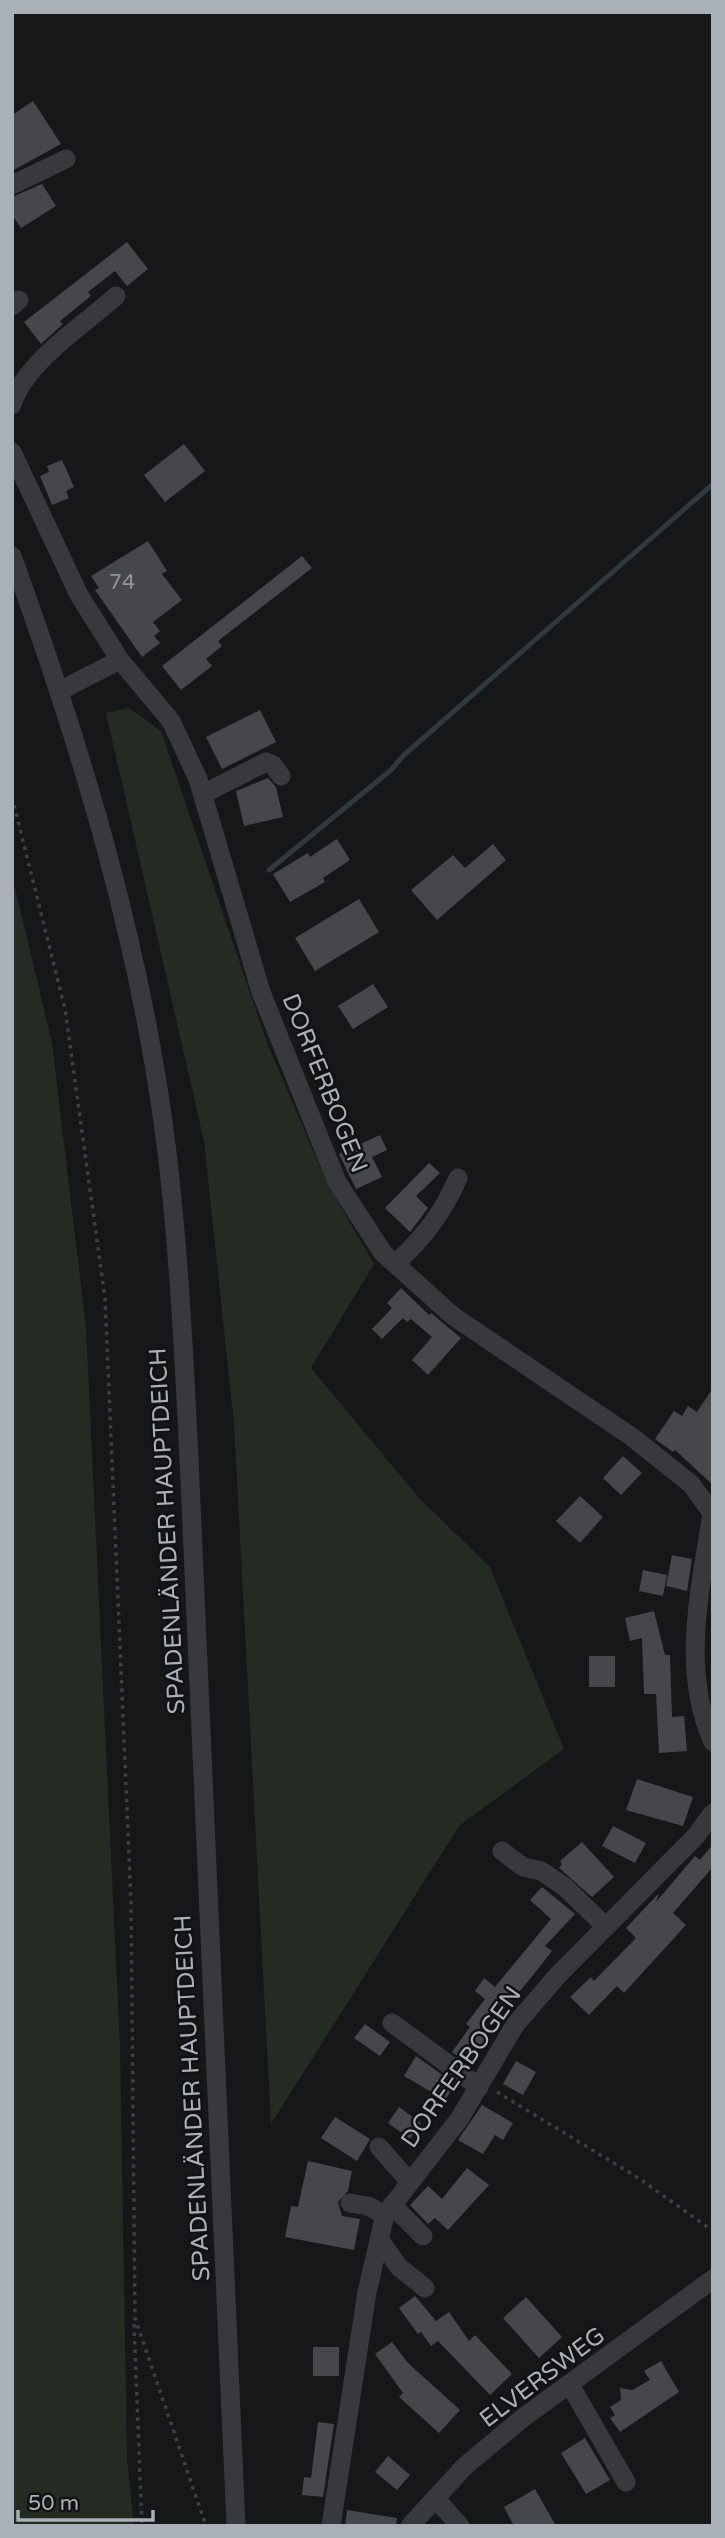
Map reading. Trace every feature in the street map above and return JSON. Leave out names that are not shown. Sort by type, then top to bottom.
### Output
[{"type":"street","points":[[12,185],[66,159]]},
{"type":"street","points":[[12,405],[16,391],[46,355],[116,296]]},
{"type":"street","name":"DORFERBOGEN","points":[[12,452],[79,595],[120,660],[172,721],[203,794],[261,992],[337,1182],[383,1253],[453,1316],[632,1437],[691,1484],[712,1513],[698,1606],[694,1671],[713,1742]]},
{"type":"street","name":"SPADENLÄNDER HAUPTDEICH","points":[[12,556],[61,690],[116,881],[145,1017],[170,1189],[189,1458],[236,2526]]},
{"type":"street","points":[[61,690],[120,660]]},
{"type":"street","points":[[203,794],[266,762],[273,765],[281,776]]},
{"type":"street","points":[[395,1264],[419,1242],[446,1206],[458,1178]]},
{"type":"street","name":"DORFERBOGEN","points":[[331,2526],[367,2292],[379,2239],[389,2210],[460,2118],[515,2025],[695,1837],[713,1813]]},
{"type":"street","points":[[502,1851],[523,1867],[541,1871],[565,1887],[606,1927]]},
{"type":"street","points":[[392,2022],[480,2085]]},
{"type":"street","points":[[379,2147],[410,2182]]},
{"type":"street","points":[[351,2203],[389,2210],[423,2236]]},
{"type":"street","points":[[379,2239],[400,2266],[425,2288]]},
{"type":"street","name":"ELVERSWEG","points":[[410,2526],[465,2466],[514,2425],[713,2279]]},
{"type":"street","points":[[570,2385],[626,2482]]},
{"type":"street","points":[[435,2498],[460,2526]]},
{"type":"path","points":[[12,797],[65,1009],[105,1298],[131,1902],[134,2389],[142,2526]]},
{"type":"path","points":[[480,2085],[640,2179],[713,2231]]},
{"type":"path","points":[[135,2318],[206,2526]]},
{"type":"shaded area","points":[[129,708],[161,731],[267,1043],[328,1185],[374,1264],[311,1368],[419,1498],[490,1567],[564,1749],[459,1826],[271,2124],[234,1424],[204,1141],[106,713]]},
{"type":"shaded area","points":[[12,875],[52,1043],[86,1327],[120,2046],[127,2459],[134,2526],[12,2526]]},
{"type":"building","points":[[33,101],[61,144],[12,171],[12,115]]},
{"type":"building","points":[[42,184],[56,206],[21,228],[12,215],[12,197]]},
{"type":"building","points":[[127,242],[148,269],[127,286],[115,271],[88,292],[91,296],[60,321],[63,324],[41,344],[24,322]]},
{"type":"building","points":[[184,444],[205,471],[165,502],[144,475]]},
{"type":"building","points":[[62,460],[74,487],[66,491],[69,498],[52,505],[40,476],[49,472],[47,466]]},
{"type":"building","points":[[148,541],[167,571],[162,574],[182,600],[153,622],[160,631],[154,636],[160,643],[142,657],[95,590],[99,588],[91,576]]},
{"type":"building","points":[[302,556],[312,568],[218,641],[222,646],[206,659],[212,666],[181,690],[162,666]]},
{"type":"building","points":[[260,710],[276,742],[222,769],[206,737]]},
{"type":"building","points":[[268,778],[276,787],[283,817],[244,826],[236,791]]},
{"type":"building","points":[[337,839],[350,860],[323,878],[325,882],[290,902],[273,874],[308,853],[310,857]]},
{"type":"building","points":[[493,844],[506,860],[437,920],[411,890],[453,855],[465,868]]},
{"type":"building","points":[[359,899],[379,932],[315,971],[295,938]]},
{"type":"building","points":[[373,984],[388,1007],[353,1029],[338,1006]]},
{"type":"building","points":[[380,1135],[387,1150],[372,1157],[382,1177],[356,1189],[339,1154]]},
{"type":"building","points":[[429,1163],[440,1173],[416,1196],[428,1208],[410,1232],[385,1208]]},
{"type":"building","points":[[401,1288],[429,1315],[431,1313],[461,1338],[428,1375],[412,1360],[432,1337],[411,1319],[407,1322],[403,1318],[382,1339],[372,1329],[392,1308],[387,1303]]},
{"type":"building","points":[[713,1388],[713,1485],[675,1450],[673,1452],[655,1439],[674,1411],[682,1416],[688,1406],[697,1412]]},
{"type":"building","points":[[623,1456],[642,1473],[621,1495],[603,1478]]},
{"type":"building","points":[[580,1496],[603,1517],[580,1543],[556,1521]]},
{"type":"building","points":[[672,1555],[692,1559],[687,1591],[666,1586]]},
{"type":"building","points":[[643,1570],[667,1575],[663,1596],[639,1591]]},
{"type":"building","points":[[654,1611],[665,1655],[670,1655],[672,1717],[684,1716],[687,1751],[659,1753],[656,1694],[644,1694],[642,1638],[630,1641],[625,1618]]},
{"type":"building","points":[[589,1656],[615,1656],[615,1687],[589,1687]]},
{"type":"building","points":[[637,1779],[693,1797],[683,1826],[626,1810]]},
{"type":"building","points":[[613,1826],[646,1843],[635,1863],[602,1846]]},
{"type":"building","points":[[582,1842],[614,1877],[592,1897],[559,1868],[562,1864],[560,1861]]},
{"type":"building","points":[[713,1844],[713,1867],[673,1913],[686,1925],[624,1993],[617,1986],[589,2015],[570,1997],[591,1977],[594,1981],[636,1938],[626,1928],[659,1893],[656,1902],[695,1856],[700,1860]]},
{"type":"building","points":[[542,1887],[575,1914],[545,1946],[552,1951],[534,1974],[509,2004],[503,2000],[478,2032],[488,2040],[470,2065],[452,2052],[470,2027],[466,2024],[485,1999],[475,1991],[484,1978],[495,1987],[551,1919],[530,1900]]},
{"type":"building","points":[[365,2024],[390,2042],[380,2056],[354,2038]]},
{"type":"building","points":[[416,2056],[455,2084],[445,2100],[404,2076]]},
{"type":"building","points":[[516,2061],[536,2072],[523,2095],[503,2084]]},
{"type":"building","points":[[482,2105],[513,2123],[503,2140],[495,2135],[483,2154],[458,2140]]},
{"type":"building","points":[[399,2107],[421,2123],[410,2139],[388,2123]]},
{"type":"building","points":[[335,2117],[370,2139],[357,2161],[321,2138]]},
{"type":"building","points":[[308,2161],[352,2171],[348,2191],[338,2202],[342,2216],[360,2219],[354,2250],[285,2237],[291,2206],[298,2207]]},
{"type":"building","points":[[467,2168],[489,2185],[448,2230],[435,2218],[428,2224],[410,2205],[428,2186],[442,2199]]},
{"type":"building","points":[[415,2296],[436,2321],[449,2312],[469,2341],[475,2335],[512,2374],[490,2395],[438,2341],[431,2346],[421,2332],[418,2334],[399,2308]]},
{"type":"building","points":[[526,2297],[562,2337],[539,2358],[503,2318]]},
{"type":"building","points":[[392,2342],[408,2363],[460,2410],[439,2433],[399,2397],[403,2393],[375,2354]]},
{"type":"building","points":[[313,2347],[339,2347],[339,2376],[313,2376]]},
{"type":"building","points":[[661,2361],[679,2392],[620,2432],[610,2418],[615,2415],[610,2407],[621,2400],[620,2388],[632,2390],[650,2380],[644,2371]]},
{"type":"building","points":[[318,2422],[334,2424],[323,2497],[302,2495],[304,2477],[311,2478]]},
{"type":"building","points":[[585,2438],[610,2480],[586,2494],[561,2453]]},
{"type":"building","points":[[388,2456],[410,2475],[397,2490],[375,2472]]},
{"type":"building","points":[[535,2489],[556,2526],[514,2526],[504,2507]]},
{"type":"building","points":[[347,2510],[397,2518],[396,2526],[345,2526]]},
{"type":"waterway","points":[[269,870],[391,770],[404,755],[713,484]]}]
